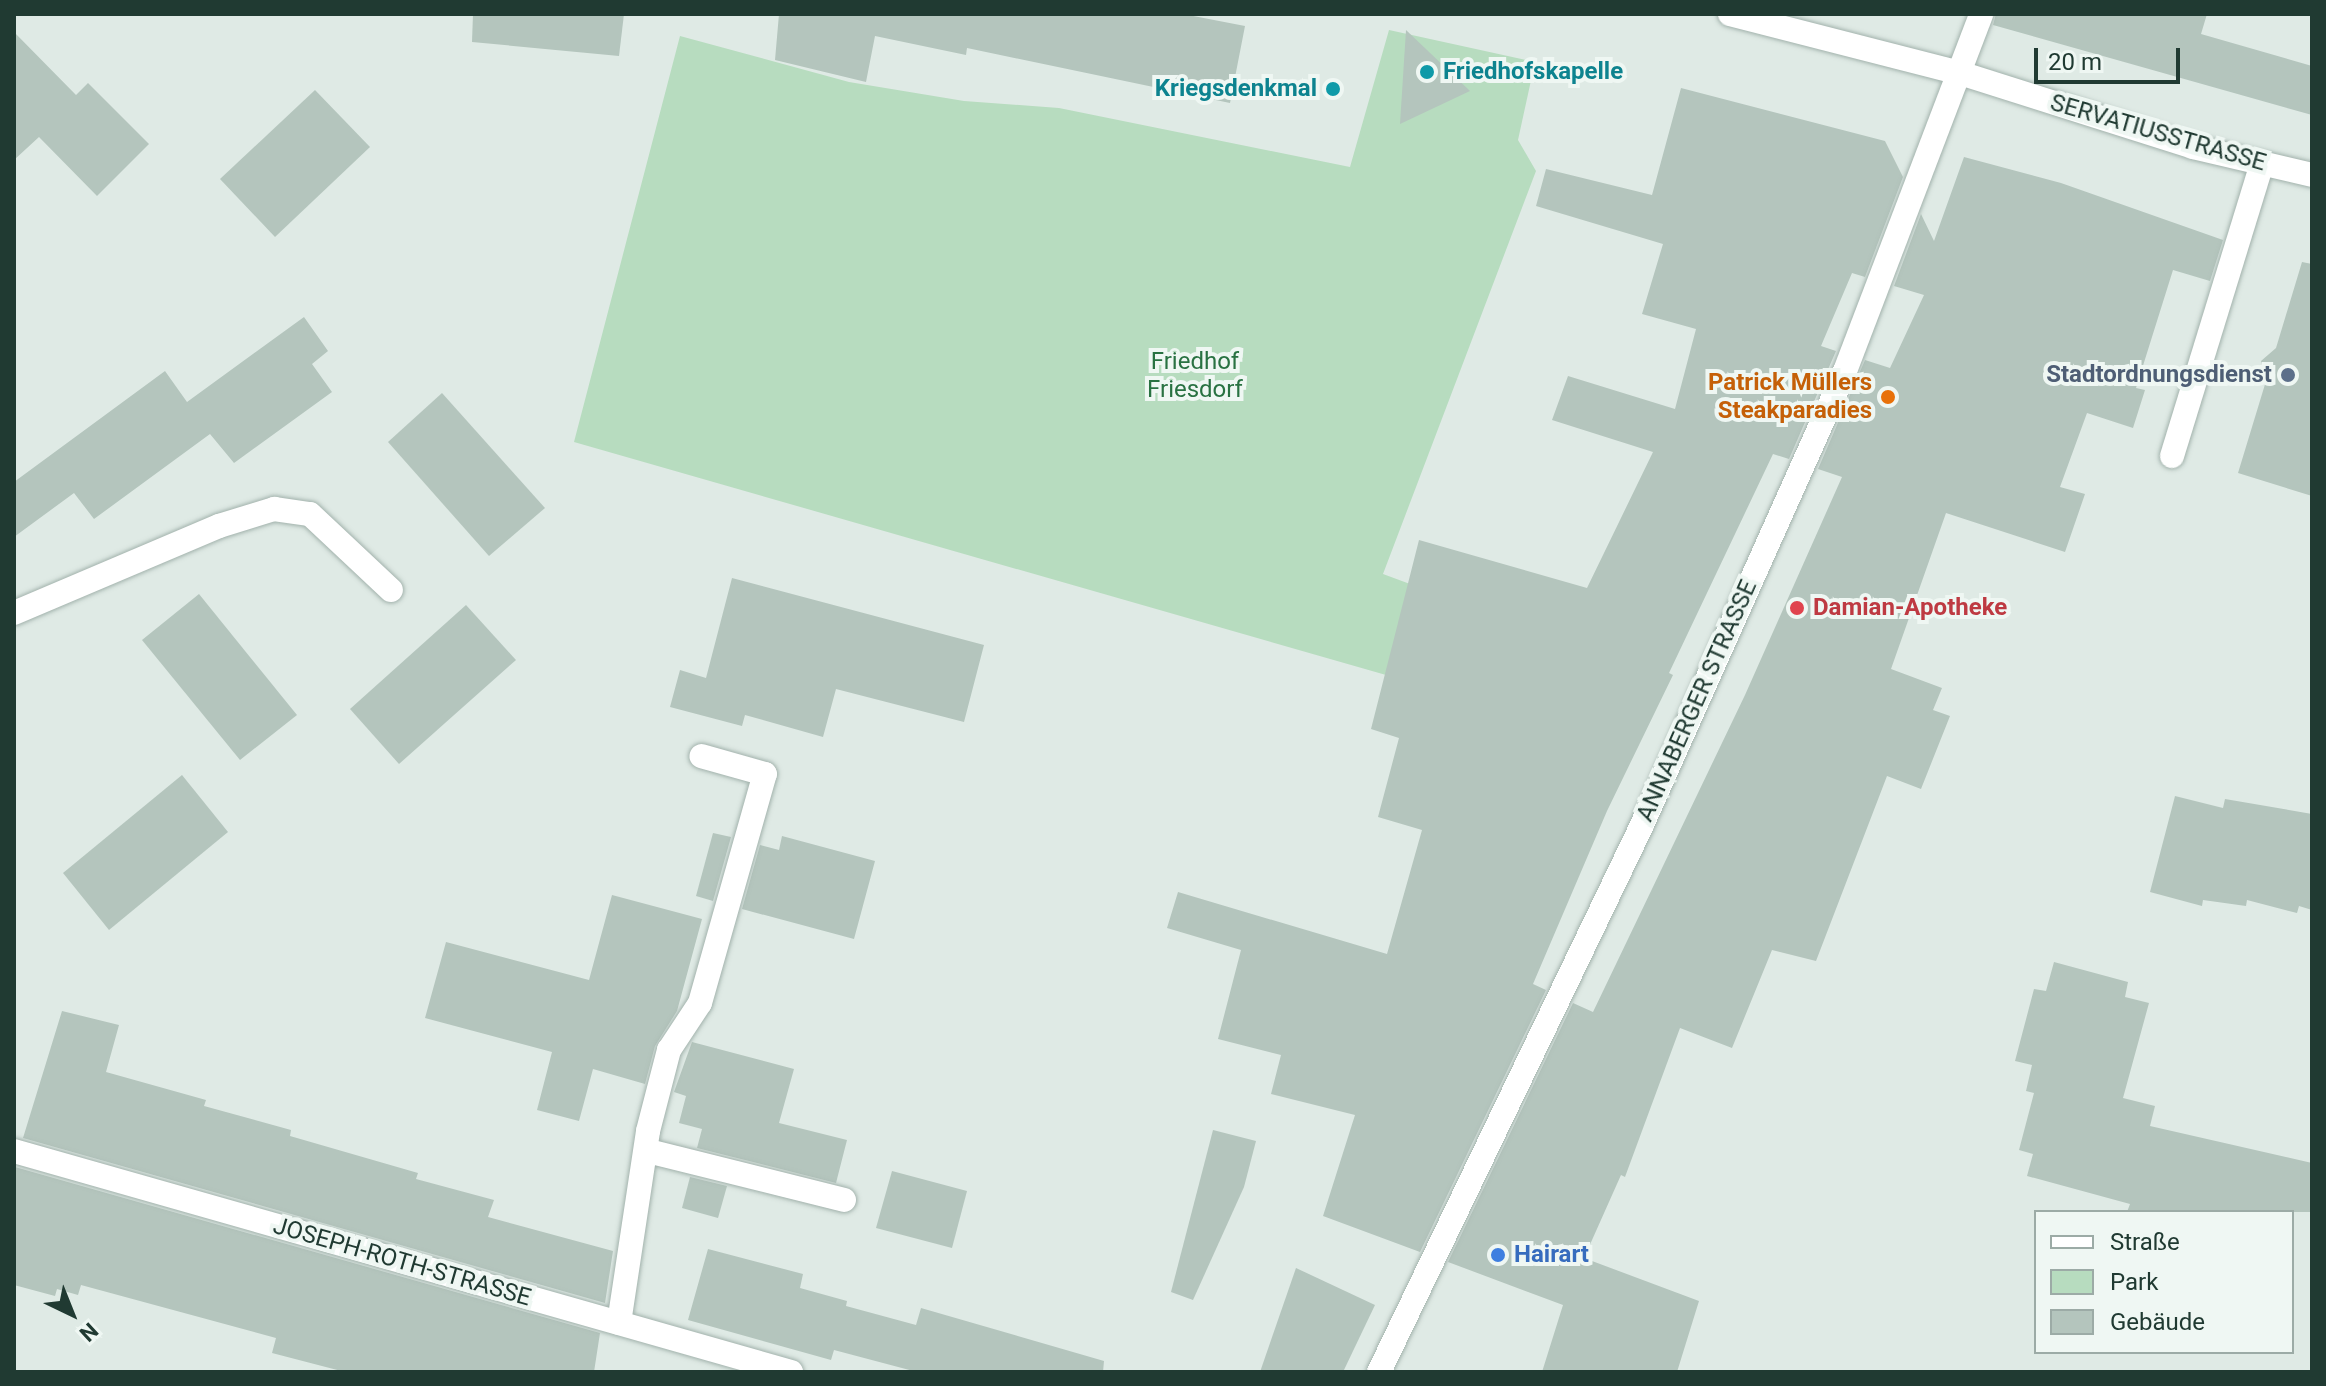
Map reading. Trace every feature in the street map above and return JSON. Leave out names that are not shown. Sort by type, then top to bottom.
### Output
[{"type":"street","name":"SERVATIUSSTRASSE","points":[[1730,14],[1960,73],[2193,147],[2312,175]]},
{"type":"street","name":"ANNABERGER STRASSE","points":[[1379,1372],[1641,827],[1839,386],[1981,14]]},
{"type":"street","points":[[2172,456],[2262,164]]},
{"type":"street","points":[[14,613],[219,526],[274,509],[310,514],[391,590]]},
{"type":"street","points":[[619,1323],[648,1151],[648,1131],[669,1050],[700,1003],[765,774],[701,756]]},
{"type":"street","name":"JOSEPH-ROTH-STRASSE","points":[[14,1151],[791,1372]]},
{"type":"street","points":[[648,1151],[844,1200]]},
{"type":"green space","name":"Friedhof Friesdorf","points":[[1389,30],[1535,62],[1518,140],[1536,171],[1383,574],[1410,584],[1386,675],[574,442],[680,36],[849,82],[964,101],[1059,108],[1350,167]]},
{"type":"building","points":[[473,14],[624,14],[619,56],[472,42]]},
{"type":"building","points":[[779,14],[1183,14],[1245,26],[1230,103],[967,48],[966,55],[875,36],[866,82],[775,60]]},
{"type":"building","points":[[1996,14],[2207,14],[2201,34],[2312,66],[2312,115],[1993,25]]},
{"type":"building","name":"Friedhofskapelle","points":[[1406,30],[1470,91],[1400,124]]},
{"type":"building","points":[[14,32],[76,95],[88,83],[149,144],[97,196],[39,137],[14,160]]},
{"type":"building","points":[[1681,88],[1885,141],[1903,177],[1865,277],[1852,273],[1821,346],[1836,351],[1789,459],[1773,454],[1669,673],[1673,675],[1607,811],[1533,984],[1546,990],[1420,1252],[1323,1216],[1355,1115],[1271,1094],[1281,1055],[1218,1039],[1241,950],[1167,928],[1178,892],[1387,954],[1422,830],[1378,817],[1399,738],[1371,729],[1419,540],[1587,588],[1653,452],[1552,420],[1568,376],[1675,409],[1696,329],[1642,314],[1663,244],[1536,206],[1546,169],[1652,195]]},
{"type":"building","points":[[315,90],[370,147],[275,237],[220,179]]},
{"type":"building","points":[[1964,157],[2061,183],[2223,240],[2210,281],[2173,270],[2136,388],[2145,390],[2133,428],[2087,413],[2060,487],[2085,494],[2065,552],[1946,513],[1891,669],[1942,688],[1933,710],[1950,716],[1921,789],[1887,776],[1816,961],[1772,950],[1732,1048],[1680,1028],[1625,1177],[1621,1175],[1584,1258],[1699,1301],[1677,1372],[1542,1372],[1563,1305],[1448,1262],[1573,1003],[1593,1012],[1745,695],[1842,477],[1818,469],[1865,360],[1890,368],[1924,295],[1894,286],[1921,214],[1934,241]]},
{"type":"building","name":"Stadtordnungsdienst","points":[[2302,262],[2312,264],[2312,496],[2238,473],[2266,381],[2261,361],[2276,348]]},
{"type":"building","points":[[304,317],[328,351],[312,364],[332,392],[234,463],[210,434],[94,519],[74,493],[14,537],[14,482],[165,371],[187,402]]},
{"type":"building","points":[[442,393],[545,508],[489,556],[388,442]]},
{"type":"building","points":[[732,578],[984,645],[964,722],[836,689],[823,737],[745,715],[742,726],[670,707],[680,670],[706,678]]},
{"type":"building","points":[[199,594],[297,715],[240,760],[142,640]]},
{"type":"building","points":[[466,605],[516,660],[399,764],[350,709]]},
{"type":"building","points":[[182,775],[228,832],[109,930],[63,873]]},
{"type":"building","points":[[2175,796],[2223,808],[2225,799],[2312,814],[2312,910],[2299,906],[2297,913],[2247,900],[2246,906],[2203,900],[2202,906],[2150,892]]},
{"type":"building","points":[[713,833],[731,837],[713,901],[696,896]]},
{"type":"building","points":[[782,836],[875,861],[854,939],[742,909],[760,845],[779,850]]},
{"type":"building","points":[[612,895],[702,919],[677,1011],[655,1046],[645,1084],[593,1069],[579,1121],[537,1110],[552,1052],[425,1018],[446,942],[589,980]]},
{"type":"building","points":[[2054,962],[2128,982],[2125,997],[2149,1003],[2123,1098],[2155,1106],[2150,1126],[2312,1163],[2312,1212],[2128,1210],[2130,1204],[2027,1176],[2033,1154],[2019,1150],[2034,1093],[2026,1091],[2032,1065],[2015,1061],[2034,989],[2046,991]]},
{"type":"building","points":[[62,1011],[119,1025],[106,1072],[206,1100],[204,1106],[291,1130],[290,1136],[418,1173],[416,1179],[494,1200],[488,1217],[613,1251],[605,1303],[23,1138]]},
{"type":"building","points":[[692,1042],[794,1069],[779,1123],[847,1140],[836,1183],[697,1148],[702,1129],[679,1123],[686,1096],[674,1092]]},
{"type":"building","points":[[1213,1130],[1256,1141],[1244,1187],[1193,1300],[1171,1292]]},
{"type":"building","points":[[15,1167],[600,1333],[594,1372],[345,1372],[272,1353],[276,1338],[81,1285],[78,1295],[57,1289],[55,1296],[14,1285]]},
{"type":"building","points":[[892,1171],[967,1191],[952,1248],[876,1228]]},
{"type":"building","points":[[690,1177],[727,1186],[718,1218],[682,1208]]},
{"type":"building","points":[[708,1249],[803,1274],[800,1288],[847,1301],[846,1306],[916,1325],[921,1308],[1104,1361],[1103,1372],[917,1372],[834,1350],[831,1360],[688,1320]]},
{"type":"building","points":[[1296,1268],[1375,1305],[1343,1372],[1260,1372]]},
{"type":"place","name":"Friedhofskapelle","points":[[1427,72]]},
{"type":"place","name":"Kriegsdenkmal","points":[[1333,89]]},
{"type":"place","name":"Stadtordnungsdienst","points":[[2288,375]]},
{"type":"place","name":"Patrick Müllers Steakparadies","points":[[1888,397]]},
{"type":"place","name":"Damian-Apotheke","points":[[1797,608]]},
{"type":"place","name":"Hairart","points":[[1498,1255]]}]
